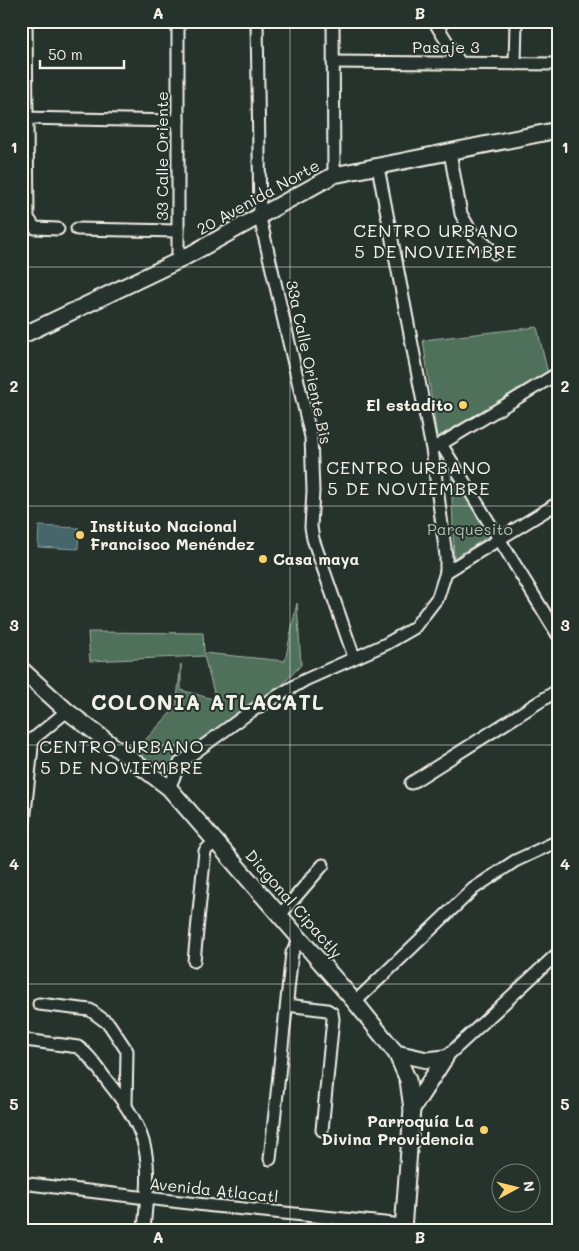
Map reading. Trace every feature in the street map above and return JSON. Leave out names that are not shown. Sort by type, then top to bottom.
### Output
[{"type":"street","points":[[26,21],[24,118],[27,210],[32,226],[40,229],[58,230]]},
{"type":"street","name":"33 Calle Oriente","points":[[178,21],[178,261]]},
{"type":"street","name":"33a Calle Oriente Bis","points":[[258,21],[260,218],[311,437],[313,491],[310,527],[312,539],[354,657]]},
{"type":"street","points":[[333,21],[334,175]]},
{"type":"street","points":[[434,21],[460,63]]},
{"type":"street","points":[[515,64],[516,21]]},
{"type":"street","name":"Pasaje 3","points":[[333,62],[558,64]]},
{"type":"street","points":[[24,118],[178,122]]},
{"type":"street","name":"20 Avenida Norte","points":[[21,336],[178,261],[260,218],[334,175],[558,130]]},
{"type":"street","points":[[450,152],[461,214],[472,233],[495,253]]},
{"type":"street","points":[[169,788],[180,763],[250,712],[305,680],[386,644],[414,628],[438,597],[446,572],[446,556],[437,446],[378,167]]},
{"type":"street","points":[[77,229],[178,230]]},
{"type":"street","points":[[437,446],[556,375]]},
{"type":"street","points":[[437,446],[499,539],[558,635]]},
{"type":"street","points":[[446,572],[558,503]]},
{"type":"street","name":"Diagonal Cipactly","points":[[21,669],[68,711],[169,788],[355,1002],[396,1053],[408,1080],[412,1109],[403,1227]]},
{"type":"street","points":[[411,783],[558,690]]},
{"type":"street","points":[[21,749],[68,711]]},
{"type":"street","points":[[21,850],[33,738]]},
{"type":"street","points":[[355,1002],[473,889],[515,861],[558,841]]},
{"type":"street","points":[[194,961],[205,851],[216,842]]},
{"type":"street","points":[[280,915],[323,865]]},
{"type":"street","points":[[270,1159],[292,953],[300,938]]},
{"type":"street","points":[[412,1109],[446,1058],[558,953]]},
{"type":"street","points":[[39,1004],[90,1010],[109,1024],[127,1051],[126,1104]]},
{"type":"street","points":[[286,1005],[327,1010],[332,1013],[333,1019],[322,1130]]},
{"type":"street","points":[[25,1040],[78,1046],[126,1104],[146,1148],[149,1167],[144,1230]]},
{"type":"street","points":[[396,1053],[427,1060],[446,1058]]},
{"type":"street","name":"Avenida Atlacatl","points":[[21,1183],[403,1227]]},
{"type":"green space","name":"El estadito","points":[[537,327],[548,374],[437,437],[423,340]]},
{"type":"green space","name":"Parquesito","points":[[451,468],[492,534],[454,558]]},
{"type":"green space","points":[[297,603],[301,665],[268,700],[178,760],[162,775],[134,752],[176,707],[181,664],[181,690],[216,700],[204,656],[90,661],[88,632],[203,633],[204,653],[285,661]]},
{"type":"water","points":[[39,526],[79,528],[78,549],[38,547]]},
{"type":"place","name":"El estadito","points":[[463,405]]},
{"type":"place","name":"Instituto Nacional Francisco Menéndez","points":[[80,535]]},
{"type":"place","name":"Casa maya","points":[[263,559]]},
{"type":"place","name":"Parroquía La Divina Providencia","points":[[484,1130]]},
{"type":"district","name":"CENTRO URBANO 5 DE NOVIEMBRE","points":[[436,241]]},
{"type":"district","name":"CENTRO URBANO 5 DE NOVIEMBRE","points":[[409,478]]},
{"type":"district","name":"COLONIA ATLACATL","points":[[208,703]]},
{"type":"district","name":"CENTRO URBANO 5 DE NOVIEMBRE","points":[[122,758]]}]
